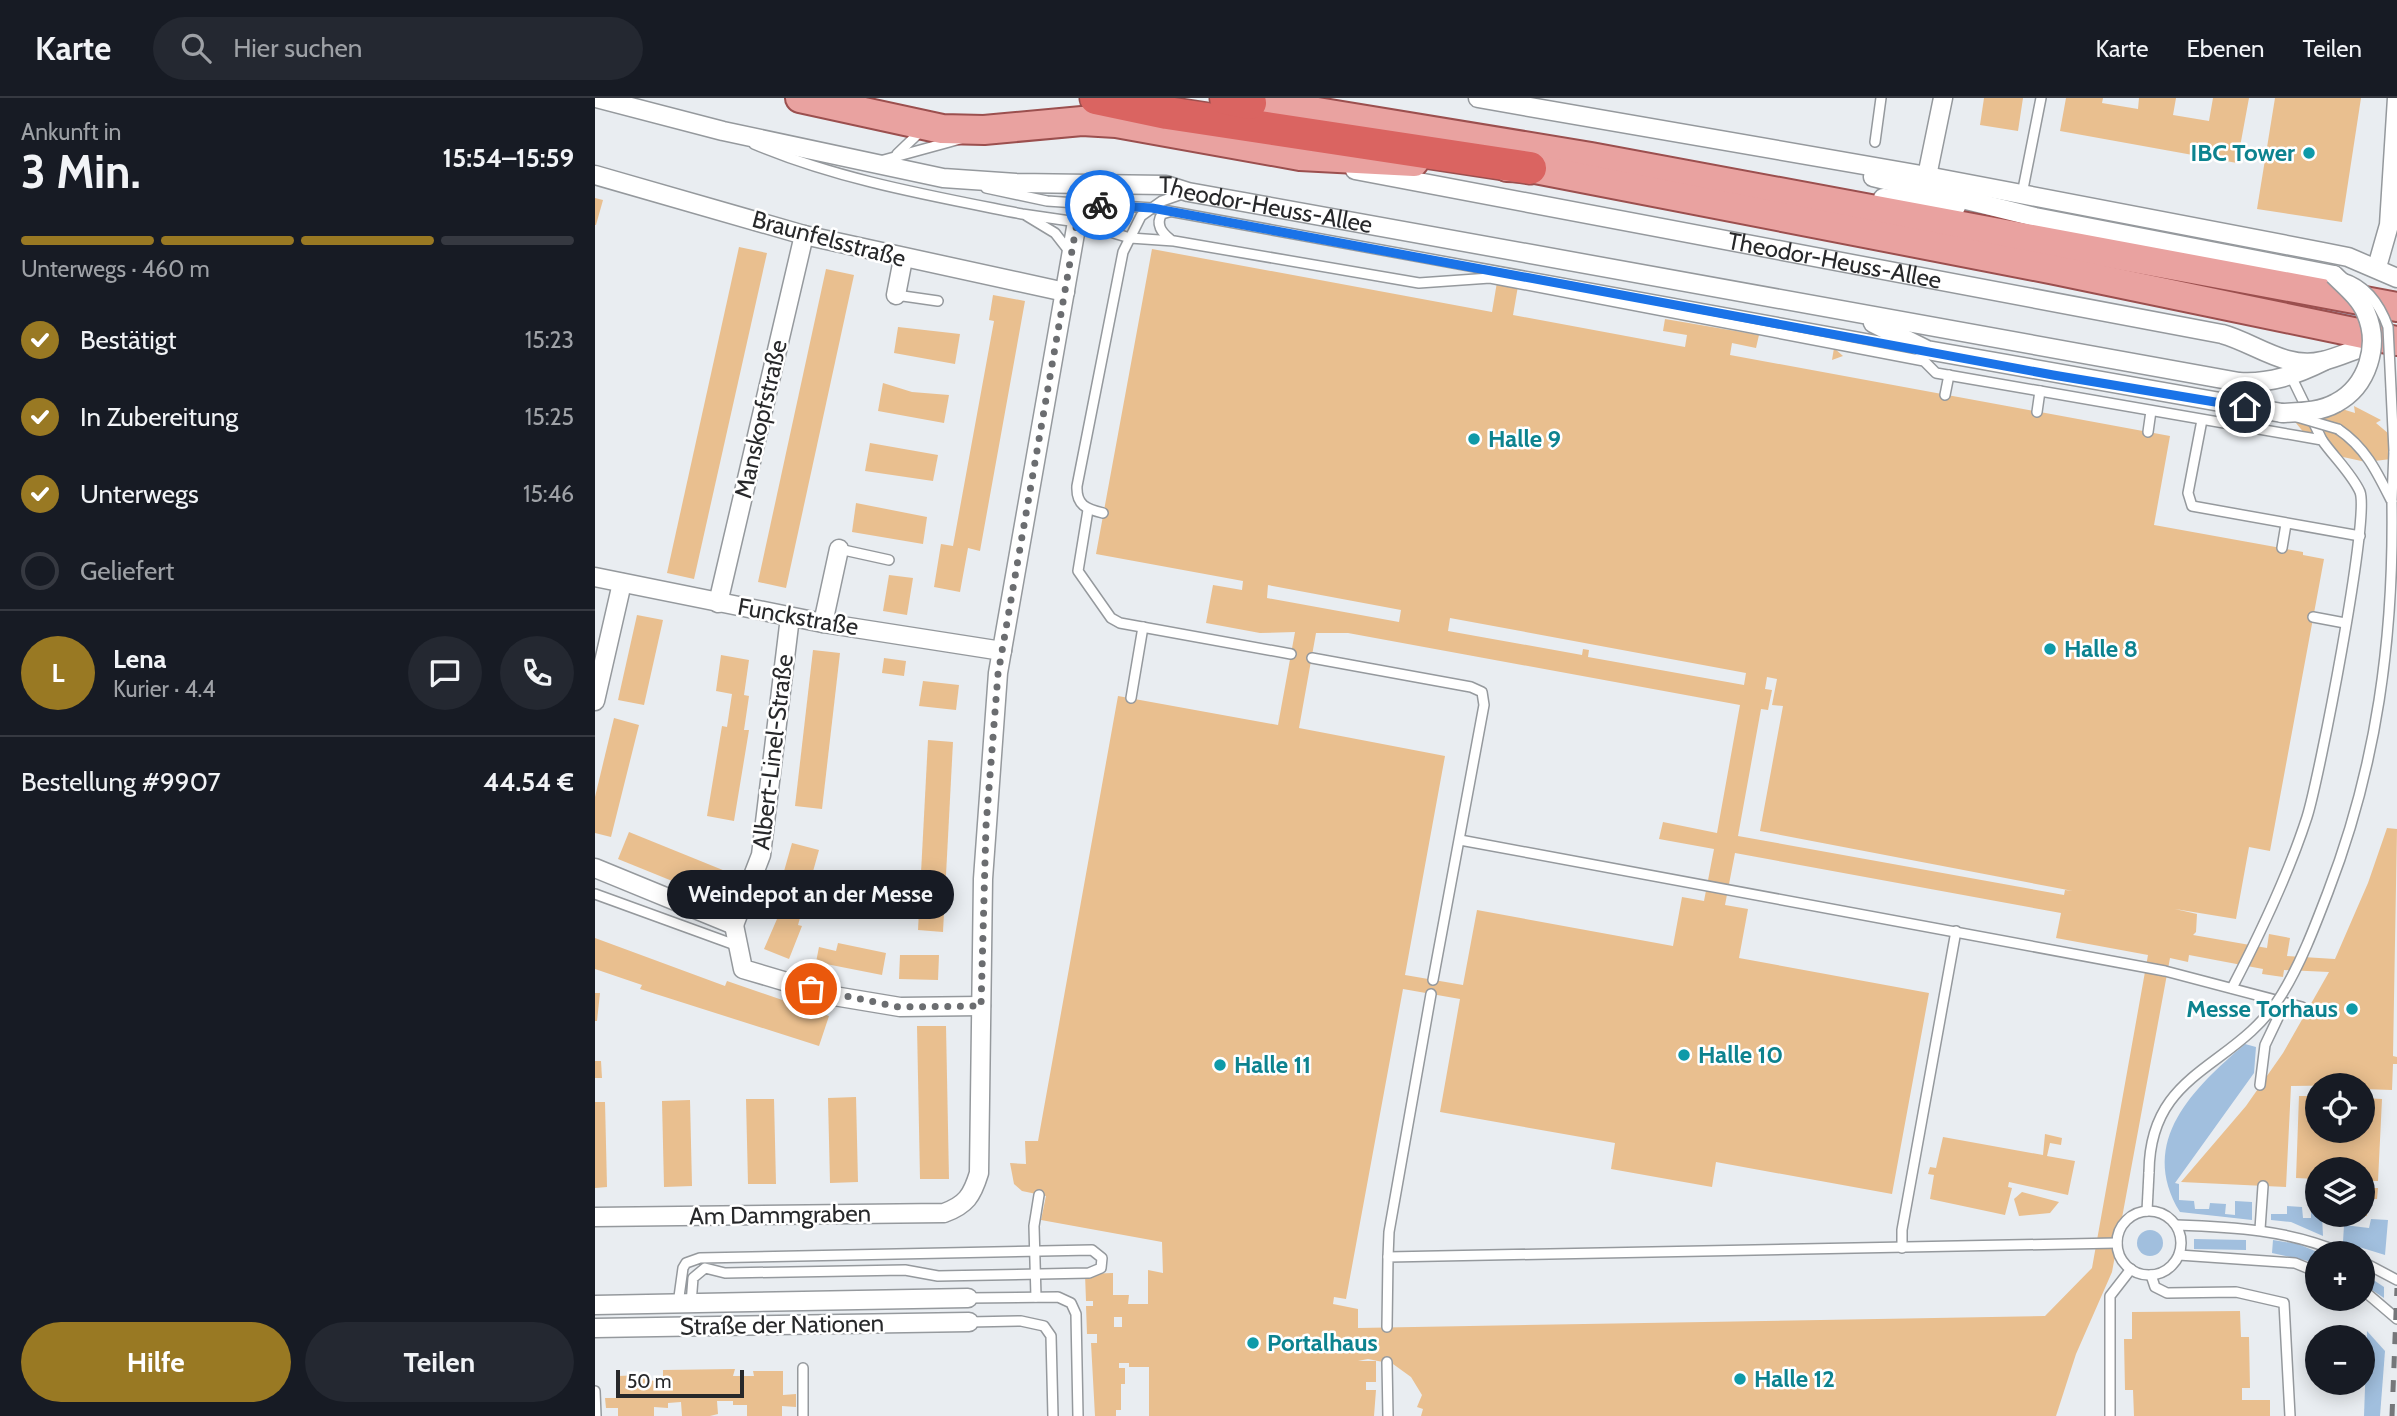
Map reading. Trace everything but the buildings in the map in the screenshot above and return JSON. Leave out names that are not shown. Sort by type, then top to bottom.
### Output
[{"type":"highway","name":"Theodor-Heuss-Allee","points":[[1096,98],[1206,119],[1529,169]]},
{"type":"main road","name":"Theodor-Heuss-Allee","points":[[800,98],[931,127],[984,130],[1082,121],[1116,124],[1300,156],[1529,169],[2055,270],[2397,341]]},
{"type":"main road","points":[[1236,100],[1684,174],[2397,307]]},
{"type":"street","name":"Theodor-Heuss-Allee","points":[[596,98],[723,131],[943,177],[1016,183],[1166,185],[1188,192],[2239,382],[2266,382],[2291,376],[2358,347],[2397,341]]},
{"type":"street","points":[[1478,98],[1927,176],[2348,257],[2377,267],[2397,278]]},
{"type":"street","points":[[1927,176],[1943,98]]},
{"type":"street","points":[[2377,267],[2389,225],[2397,98]]},
{"type":"street","points":[[1730,142],[2035,217],[2335,275]]},
{"type":"street","name":"Theodor-Heuss-Allee","points":[[1300,156],[1360,171],[2222,334],[2243,340],[2281,359],[2306,363],[2323,361]]},
{"type":"street","points":[[1684,174],[2035,217]]},
{"type":"street","name":"Braunfelsstraße","points":[[595,175],[804,235],[903,259],[1065,292]]},
{"type":"street","points":[[595,869],[734,925],[743,969],[834,996],[899,1007],[981,1006],[986,826],[1002,651],[1077,222],[1082,204],[1102,183]]},
{"type":"street","name":"Manskopfstraße","points":[[718,603],[804,235]]},
{"type":"street","points":[[895,295],[903,259]]},
{"type":"street","name":"Theodor-Heuss-Allee","points":[[1854,314],[1927,350],[2282,413],[2311,411],[2335,404],[2356,386],[2366,371],[2372,339],[2365,311],[2335,275]]},
{"type":"street","points":[[823,622],[839,549]]},
{"type":"street","name":"Funckstraße","points":[[595,577],[790,617],[1002,651]]},
{"type":"street","points":[[595,701],[622,583]]},
{"type":"street","name":"Albert-Linel-Straße","points":[[734,925],[761,855],[790,617]]},
{"type":"street","name":"Am Dammgraben","points":[[595,1217],[944,1213],[963,1206],[974,1190],[979,1173],[981,1006]]},
{"type":"street","name":"Straße der Nationen","points":[[595,1305],[968,1298]]},
{"type":"street","name":"Straße der Nationen","points":[[595,1328],[969,1322]]},
{"type":"lane","points":[[1875,142],[1881,98]]},
{"type":"lane","points":[[2022,194],[2041,98]]},
{"type":"lane","points":[[895,155],[915,135],[931,127]]},
{"type":"lane","points":[[872,164],[895,155],[952,144],[984,130]]},
{"type":"lane","points":[[723,131],[780,155],[828,170],[1022,214],[1077,222],[1129,238],[1174,241],[1419,283],[1490,278],[1924,360],[1936,373],[2322,440]]},
{"type":"lane","points":[[943,177],[1014,196],[1152,208],[1927,350]]},
{"type":"lane","points":[[1103,513],[1088,510],[1077,496],[1077,485],[1117,271],[1129,238],[1141,216],[1162,201],[1188,192]]},
{"type":"lane","points":[[1168,212],[1162,214],[1159,225],[1163,233],[1174,241]]},
{"type":"lane","points":[[1022,214],[1055,233],[1072,256]]},
{"type":"lane","points":[[2147,1211],[2151,1134],[2167,1101],[2180,1086],[2246,1037],[2283,993],[2315,927],[2343,855],[2369,762],[2386,664],[2392,582],[2394,441],[2388,327],[2382,309],[2370,295],[2353,281],[2335,275]]},
{"type":"lane","points":[[895,295],[938,301]]},
{"type":"lane","points":[[1858,337],[1927,326]]},
{"type":"lane","points":[[2232,988],[2259,936],[2307,819],[2360,536],[2360,492],[2322,440],[2281,359]]},
{"type":"lane","points":[[1945,395],[1949,375]]},
{"type":"lane","points":[[2037,412],[2040,391]]},
{"type":"lane","points":[[2148,432],[2151,411]]},
{"type":"lane","points":[[2282,413],[2338,429],[2355,441],[2369,456],[2392,502]]},
{"type":"lane","points":[[2202,420],[2188,493],[2192,506],[2360,536]]},
{"type":"lane","points":[[1088,510],[1078,571],[1111,618],[1143,627],[1291,654]]},
{"type":"lane","points":[[2282,548],[2286,524]]},
{"type":"lane","points":[[839,549],[889,559]]},
{"type":"lane","points":[[2313,617],[2344,623]]},
{"type":"lane","points":[[1131,698],[1143,627]]},
{"type":"lane","points":[[1312,658],[1471,687],[1482,692],[1484,705],[1433,980]]},
{"type":"lane","points":[[1460,840],[2165,971],[2302,1007]]},
{"type":"lane","points":[[595,894],[738,947]]},
{"type":"lane","points":[[1902,1248],[1902,1230],[1956,932]]},
{"type":"lane","points":[[1387,1327],[1389,1232],[1431,994]]},
{"type":"lane","points":[[2260,1085],[2265,1045],[2285,1003]]},
{"type":"lane","points":[[2260,1229],[2263,1186]]},
{"type":"lane","points":[[1036,1297],[1034,1226],[1039,1195]]},
{"type":"lane","points":[[2147,1211],[2164,1214],[2176,1225],[2182,1245],[2179,1255],[2168,1269],[2151,1275],[2131,1269],[2123,1262],[2117,1242],[2123,1224],[2137,1213],[2147,1211]]},
{"type":"lane","points":[[2176,1225],[2260,1229],[2313,1241]]},
{"type":"lane","points":[[1388,1257],[2117,1242]]},
{"type":"lane","points":[[1092,1251],[1097,1252],[1103,1263],[1096,1272],[938,1276],[905,1270],[726,1273],[705,1268],[692,1278],[685,1304],[683,1268],[686,1263],[699,1258],[1092,1251]]},
{"type":"lane","points":[[2179,1255],[2295,1263],[2305,1267]]},
{"type":"lane","points":[[2375,1268],[2397,1280]]},
{"type":"lane","points":[[2110,1416],[2111,1296],[2131,1269]]},
{"type":"lane","points":[[2151,1275],[2155,1287],[2167,1293],[2236,1292],[2284,1303],[2290,1416]]},
{"type":"lane","points":[[968,1298],[1065,1299],[1075,1307],[1078,1416]]},
{"type":"lane","points":[[924,1300],[942,1310],[937,1318],[925,1323]]},
{"type":"lane","points":[[2375,1300],[2397,1319]]},
{"type":"lane","points":[[969,1322],[1021,1321],[1044,1326],[1051,1336],[1053,1416]]},
{"type":"lane","points":[[1387,1362],[1388,1416]]},
{"type":"lane","points":[[803,1368],[803,1416]]},
{"type":"lane","points":[[595,1391],[596,1416]]},
{"type":"shaded area","points":[[2183,280],[2353,310],[2357,319]]},
{"type":"shaded area","points":[[2245,1044],[2256,1047],[2254,1073],[2175,1183],[2179,1184],[2179,1200],[2194,1201],[2195,1209],[2209,1209],[2210,1203],[2226,1204],[2225,1214],[2235,1215],[2235,1201],[2252,1202],[2252,1220],[2180,1212],[2168,1186],[2165,1162],[2168,1139],[2177,1118],[2191,1098],[2207,1079]]},
{"type":"shaded area","points":[[2287,1206],[2302,1207],[2305,1227],[2323,1227],[2323,1236],[2291,1222],[2271,1220],[2271,1214],[2287,1214]]},
{"type":"shaded area","points":[[2375,1219],[2388,1220],[2385,1255],[2375,1252],[2375,1241],[2343,1241],[2344,1227],[2375,1227]]},
{"type":"shaded area","points":[[2150,1230],[2159,1234],[2163,1243],[2159,1252],[2150,1256],[2141,1252],[2137,1243],[2141,1234]]},
{"type":"shaded area","points":[[2194,1239],[2246,1240],[2246,1250],[2194,1249]]},
{"type":"shaded area","points":[[2273,1240],[2298,1244],[2305,1247],[2305,1260],[2272,1253]]},
{"type":"shaded area","points":[[2375,1281],[2384,1287],[2384,1298],[2375,1292]]},
{"type":"shaded area","points":[[2375,1340],[2385,1351],[2380,1416],[2364,1416],[2365,1395],[2375,1395]]},
{"type":"railway","points":[[2392,1416],[2397,1288]]},
{"type":"way so far","points":[[811,989],[834,996],[899,1007],[981,1006],[983,879],[989,778],[1005,626],[1077,222],[1082,204],[1100,205]]},
{"type":"place","name":"IBC Tower","points":[[2309,153]]},
{"type":"place","name":"Halle 9","points":[[1474,439]]},
{"type":"place","name":"Halle 8","points":[[2050,649]]},
{"type":"place","name":"Weindepot an der Messe","points":[[811,989]]},
{"type":"place","name":"Messe Torhaus","points":[[2352,1009]]},
{"type":"place","name":"Halle 10","points":[[1684,1055]]},
{"type":"place","name":"Halle 11","points":[[1220,1065]]},
{"type":"place","name":"Portalhaus","points":[[1253,1343]]},
{"type":"place","name":"Halle 12","points":[[1740,1379]]},
{"type":"route","points":[[1100,205],[1152,208],[2053,375],[2245,407]]}]
